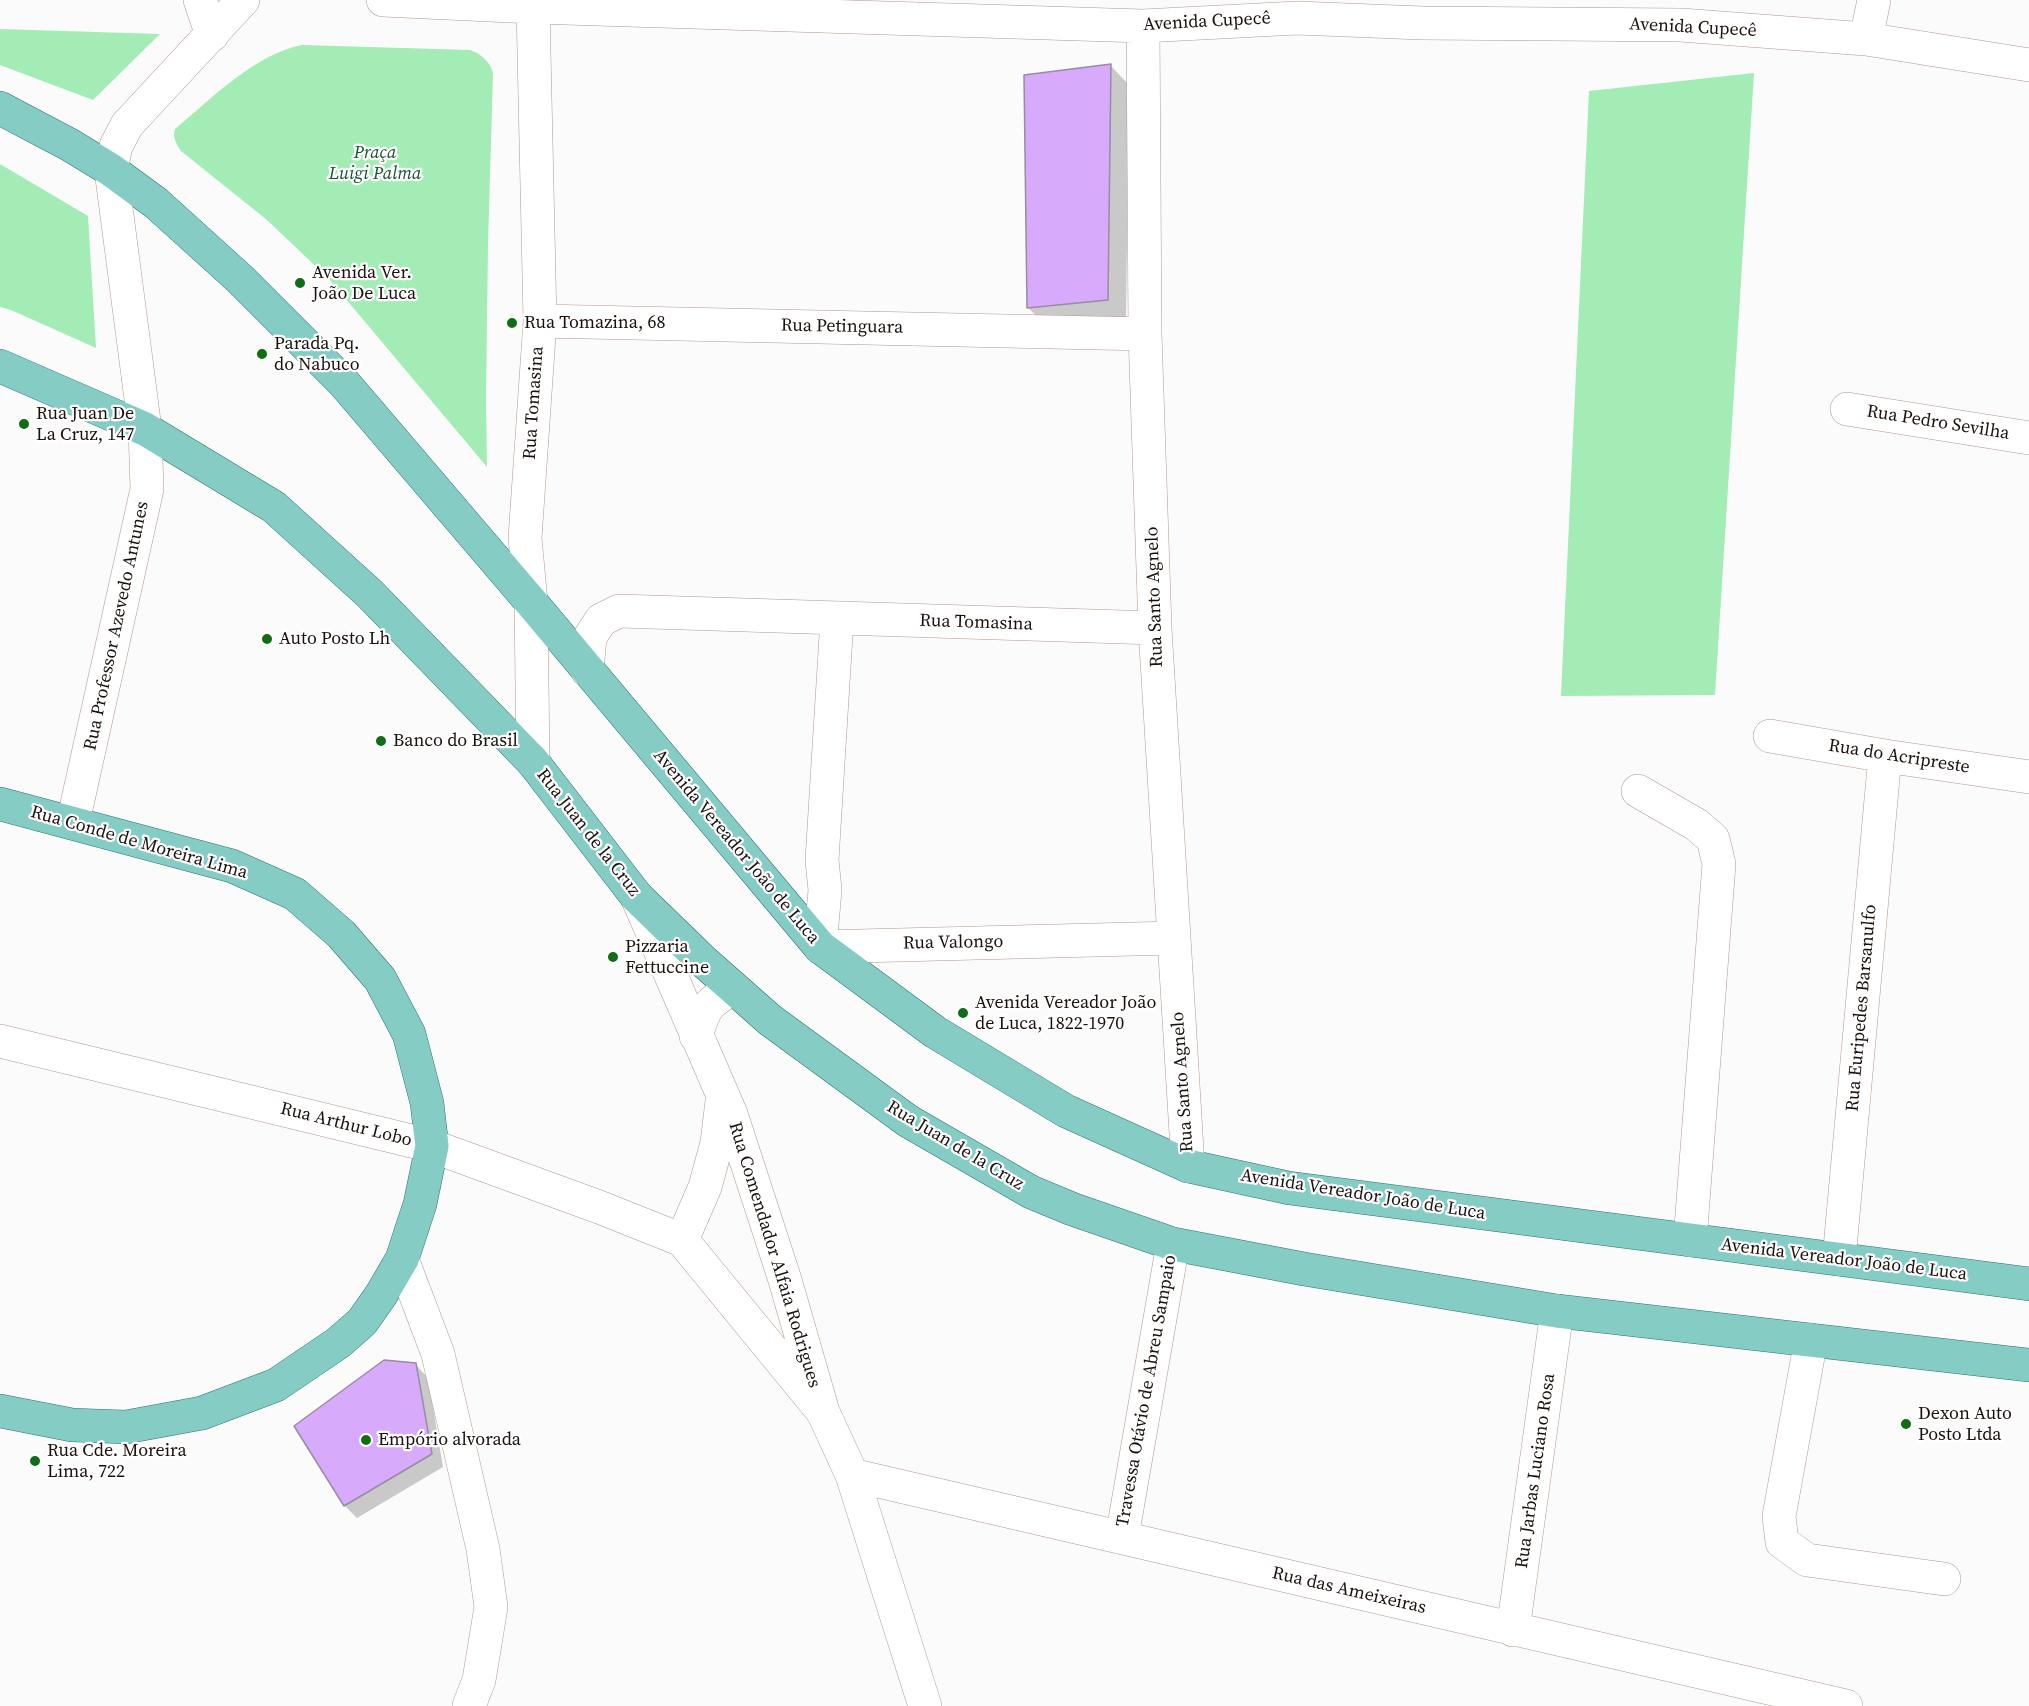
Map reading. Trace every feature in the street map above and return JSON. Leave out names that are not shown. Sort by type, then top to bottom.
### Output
[{"type":"main road","name":"Avenida Vereador João de Luca","points":[[0,108],[70,145],[111,170],[156,203],[231,271],[344,383],[820,947],[935,1032],[1066,1111],[1188,1166],[1289,1188],[2029,1284]]},
{"type":"main road","name":"Rua Juan de la Cruz","points":[[0,366],[145,429],[274,507],[370,594],[533,762],[637,897],[770,1020],[908,1121],[1031,1192],[1072,1209],[1173,1244]]},
{"type":"main road","name":"Rua Conde de Moreira Lima","points":[[0,804],[232,866],[295,894],[341,934],[380,980],[409,1035],[427,1103],[432,1146],[420,1204],[402,1259],[381,1295],[362,1322],[339,1343],[276,1385],[202,1413],[126,1427],[72,1425],[0,1411]]},
{"type":"main road","points":[[1173,1244],[1304,1269],[1557,1311],[2029,1365]]},
{"type":"street","points":[[200,0],[212,36]]},
{"type":"street","points":[[145,429],[111,170],[117,146],[126,125],[212,36],[243,0]]},
{"type":"street","name":"Avenida Cupecê","points":[[382,0],[535,3],[1143,26],[1423,12],[1681,25],[1866,39],[2029,65]]},
{"type":"street","points":[[1259,0],[1297,18]]},
{"type":"street","points":[[1866,39],[1874,0]]},
{"type":"street","name":"Rua Tomasina","points":[[533,762],[531,603],[525,538],[540,321],[535,3]]},
{"type":"street","name":"Rua Santo Agnelo","points":[[1143,26],[1145,334],[1155,628],[1188,1166]]},
{"type":"street","name":"Rua Petinguara","points":[[540,321],[1145,334]]},
{"type":"street","name":"Rua Pedro Sevilha","points":[[1847,409],[2029,438]]},
{"type":"street","name":"Rua Professor Azevedo Antunes","points":[[73,822],[147,489],[145,429]]},
{"type":"street","name":"Rua Tomasina","points":[[587,670],[590,637],[601,620],[619,611],[1155,628]]},
{"type":"street","points":[[820,947],[825,890],[822,860],[837,619]]},
{"type":"street","name":"Rua do Acripreste","points":[[1770,736],[2029,777]]},
{"type":"street","name":"Rua Euripedes Barsanulfo","points":[[1839,1259],[1885,756]]},
{"type":"street","points":[[1638,791],[1697,825],[1713,839],[1719,864],[1690,1240]]},
{"type":"street","points":[[794,918],[812,886],[822,860]]},
{"type":"street","name":"Rua Comendador Alfaia Rodrigues","points":[[637,897],[730,1114],[785,1280],[823,1412],[852,1475],[925,1706]]},
{"type":"street","name":"Rua Valongo","points":[[820,947],[1173,938]]},
{"type":"street","points":[[696,1036],[703,1012],[715,999],[733,988]]},
{"type":"street","name":"Rua Arthur Lobo","points":[[0,1041],[432,1146],[682,1240]]},
{"type":"street","name":"Rua Comendador Alfaia Rodrigues","points":[[723,1098],[717,1143],[708,1176],[682,1240],[823,1412]]},
{"type":"street","name":"Travessa Otávio de Abreu Sampaio","points":[[1122,1537],[1173,1244]]},
{"type":"street","points":[[402,1259],[438,1354],[483,1549],[491,1607],[479,1680],[469,1706]]},
{"type":"street","name":"Rua Jarbas Luciano Rosa","points":[[1513,1630],[1557,1311]]},
{"type":"street","points":[[1811,1340],[1779,1516],[1782,1542],[1807,1560],[1944,1579]]},
{"type":"street","name":"Rua das Ameixeiras","points":[[852,1475],[1846,1706]]},
{"type":"green space","points":[[0,29],[160,34],[93,100],[0,65]]},
{"type":"green space","name":"Praça Luigi Palma","points":[[302,45],[470,50],[482,56],[492,69],[486,399],[487,467],[329,279],[267,220],[181,151],[177,144],[175,129],[234,79],[267,58]]},
{"type":"green space","points":[[1754,73],[1715,695],[1561,696],[1589,91]]},
{"type":"green space","points":[[0,164],[88,216],[96,348],[0,307]]},
{"type":"building","points":[[1111,64],[1108,300],[1027,308],[1024,75]]},
{"type":"building","name":"Empório alvorada","points":[[384,1360],[416,1363],[432,1454],[344,1506],[294,1426]]},
{"type":"place","name":"Avenida Ver. João De Luca","points":[[300,283]]},
{"type":"place","name":"Rua Tomazina, 68","points":[[512,323]]},
{"type":"place","name":"Parada Pq. do Nabuco","points":[[262,354]]},
{"type":"place","name":"Rua Juan De La Cruz, 147","points":[[24,424]]},
{"type":"place","name":"Auto Posto Lh","points":[[267,639]]},
{"type":"place","name":"Banco do Brasil","points":[[381,741]]},
{"type":"place","name":"Pizzaria Fettuccine","points":[[613,957]]},
{"type":"place","name":"Avenida Vereador João de Luca, 1822-1970","points":[[963,1013]]},
{"type":"place","name":"Dexon Auto Posto Ltda","points":[[1906,1424]]},
{"type":"place","name":"Empório alvorada","points":[[366,1440]]},
{"type":"place","name":"Rua Cde. Moreira Lima, 722","points":[[35,1461]]}]
